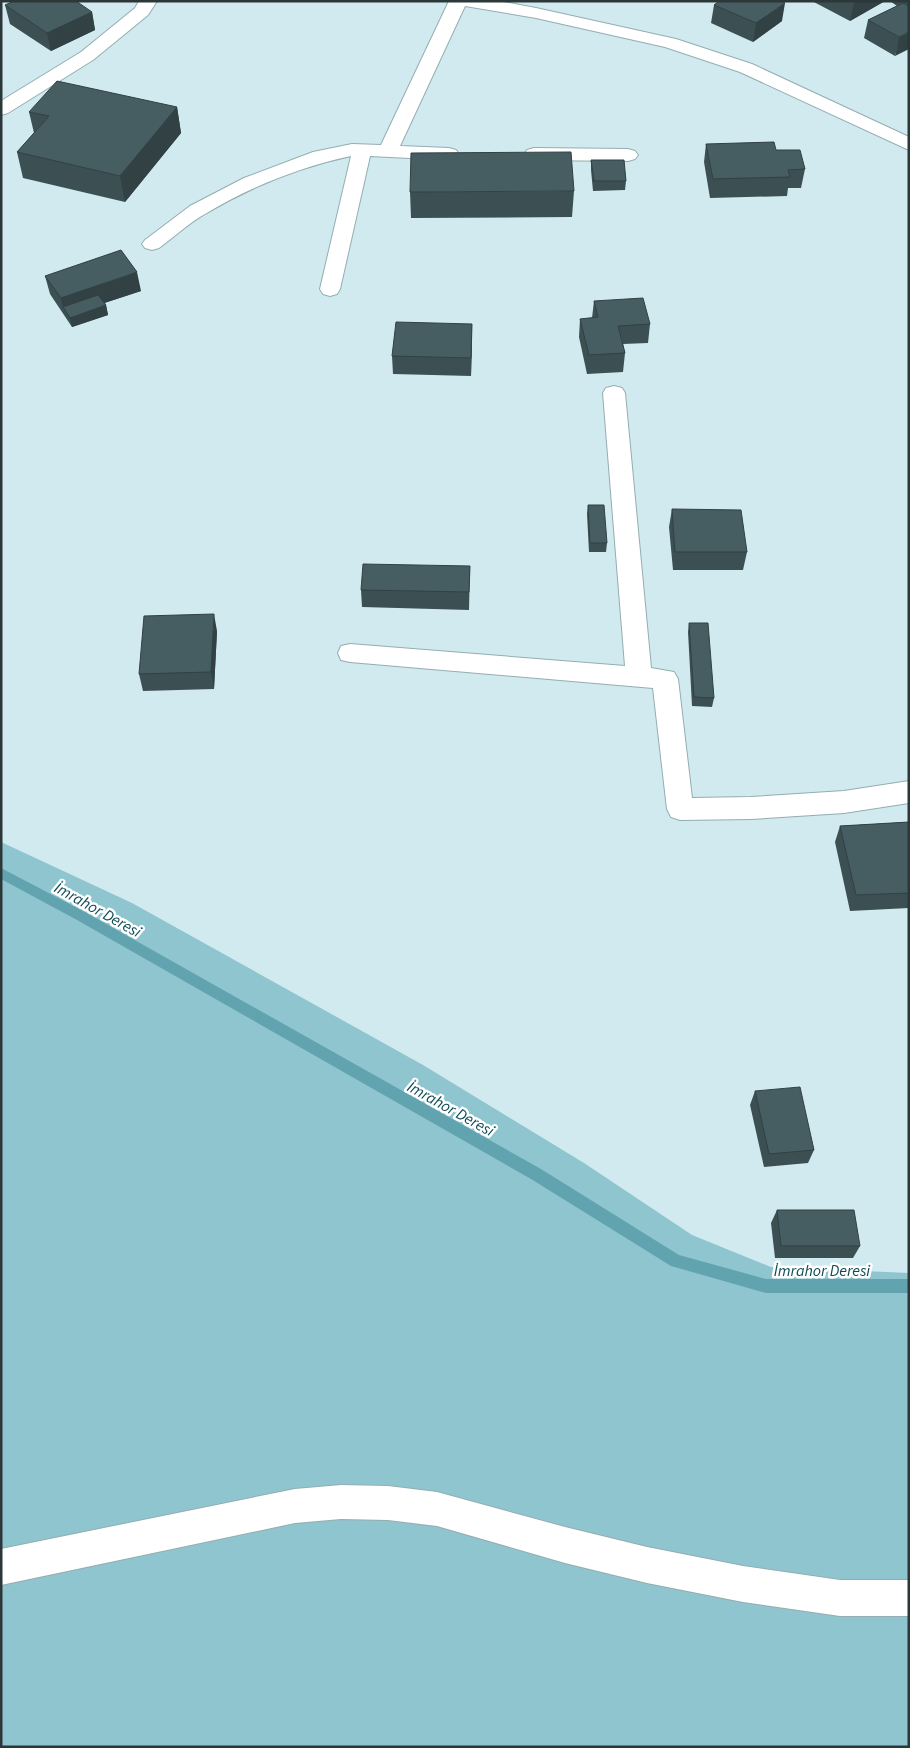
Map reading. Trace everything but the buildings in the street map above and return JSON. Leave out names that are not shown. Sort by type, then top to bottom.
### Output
[{"type":"street","points":[[1,109],[87,56],[142,11],[148,1]]},
{"type":"street","points":[[388,151],[458,1]]},
{"type":"street","points":[[466,1],[536,13],[670,43],[746,68],[900,132],[909,144]]},
{"type":"street","points":[[152,244],[197,210],[251,182],[313,158],[352,150],[465,154]]},
{"type":"street","points":[[330,290],[362,150]]},
{"type":"street","points":[[513,154],[628,155]]},
{"type":"street","points":[[614,393],[640,677]]},
{"type":"street","points":[[350,652],[665,679],[680,809],[751,808],[844,802],[909,792]]},
{"type":"street","points":[[1,1568],[295,1506],[341,1502],[388,1502],[437,1509],[564,1545],[647,1565],[743,1584],[840,1598],[909,1598]]},
{"type":"shaded area","points":[[1,842],[132,903],[423,1065],[584,1163],[692,1235],[771,1267],[909,1273],[909,1747],[1,1747]]},
{"type":"waterway","name":"İmrahor Deresi","points":[[1,873],[81,916],[536,1174],[676,1261],[766,1286],[909,1286]]}]
